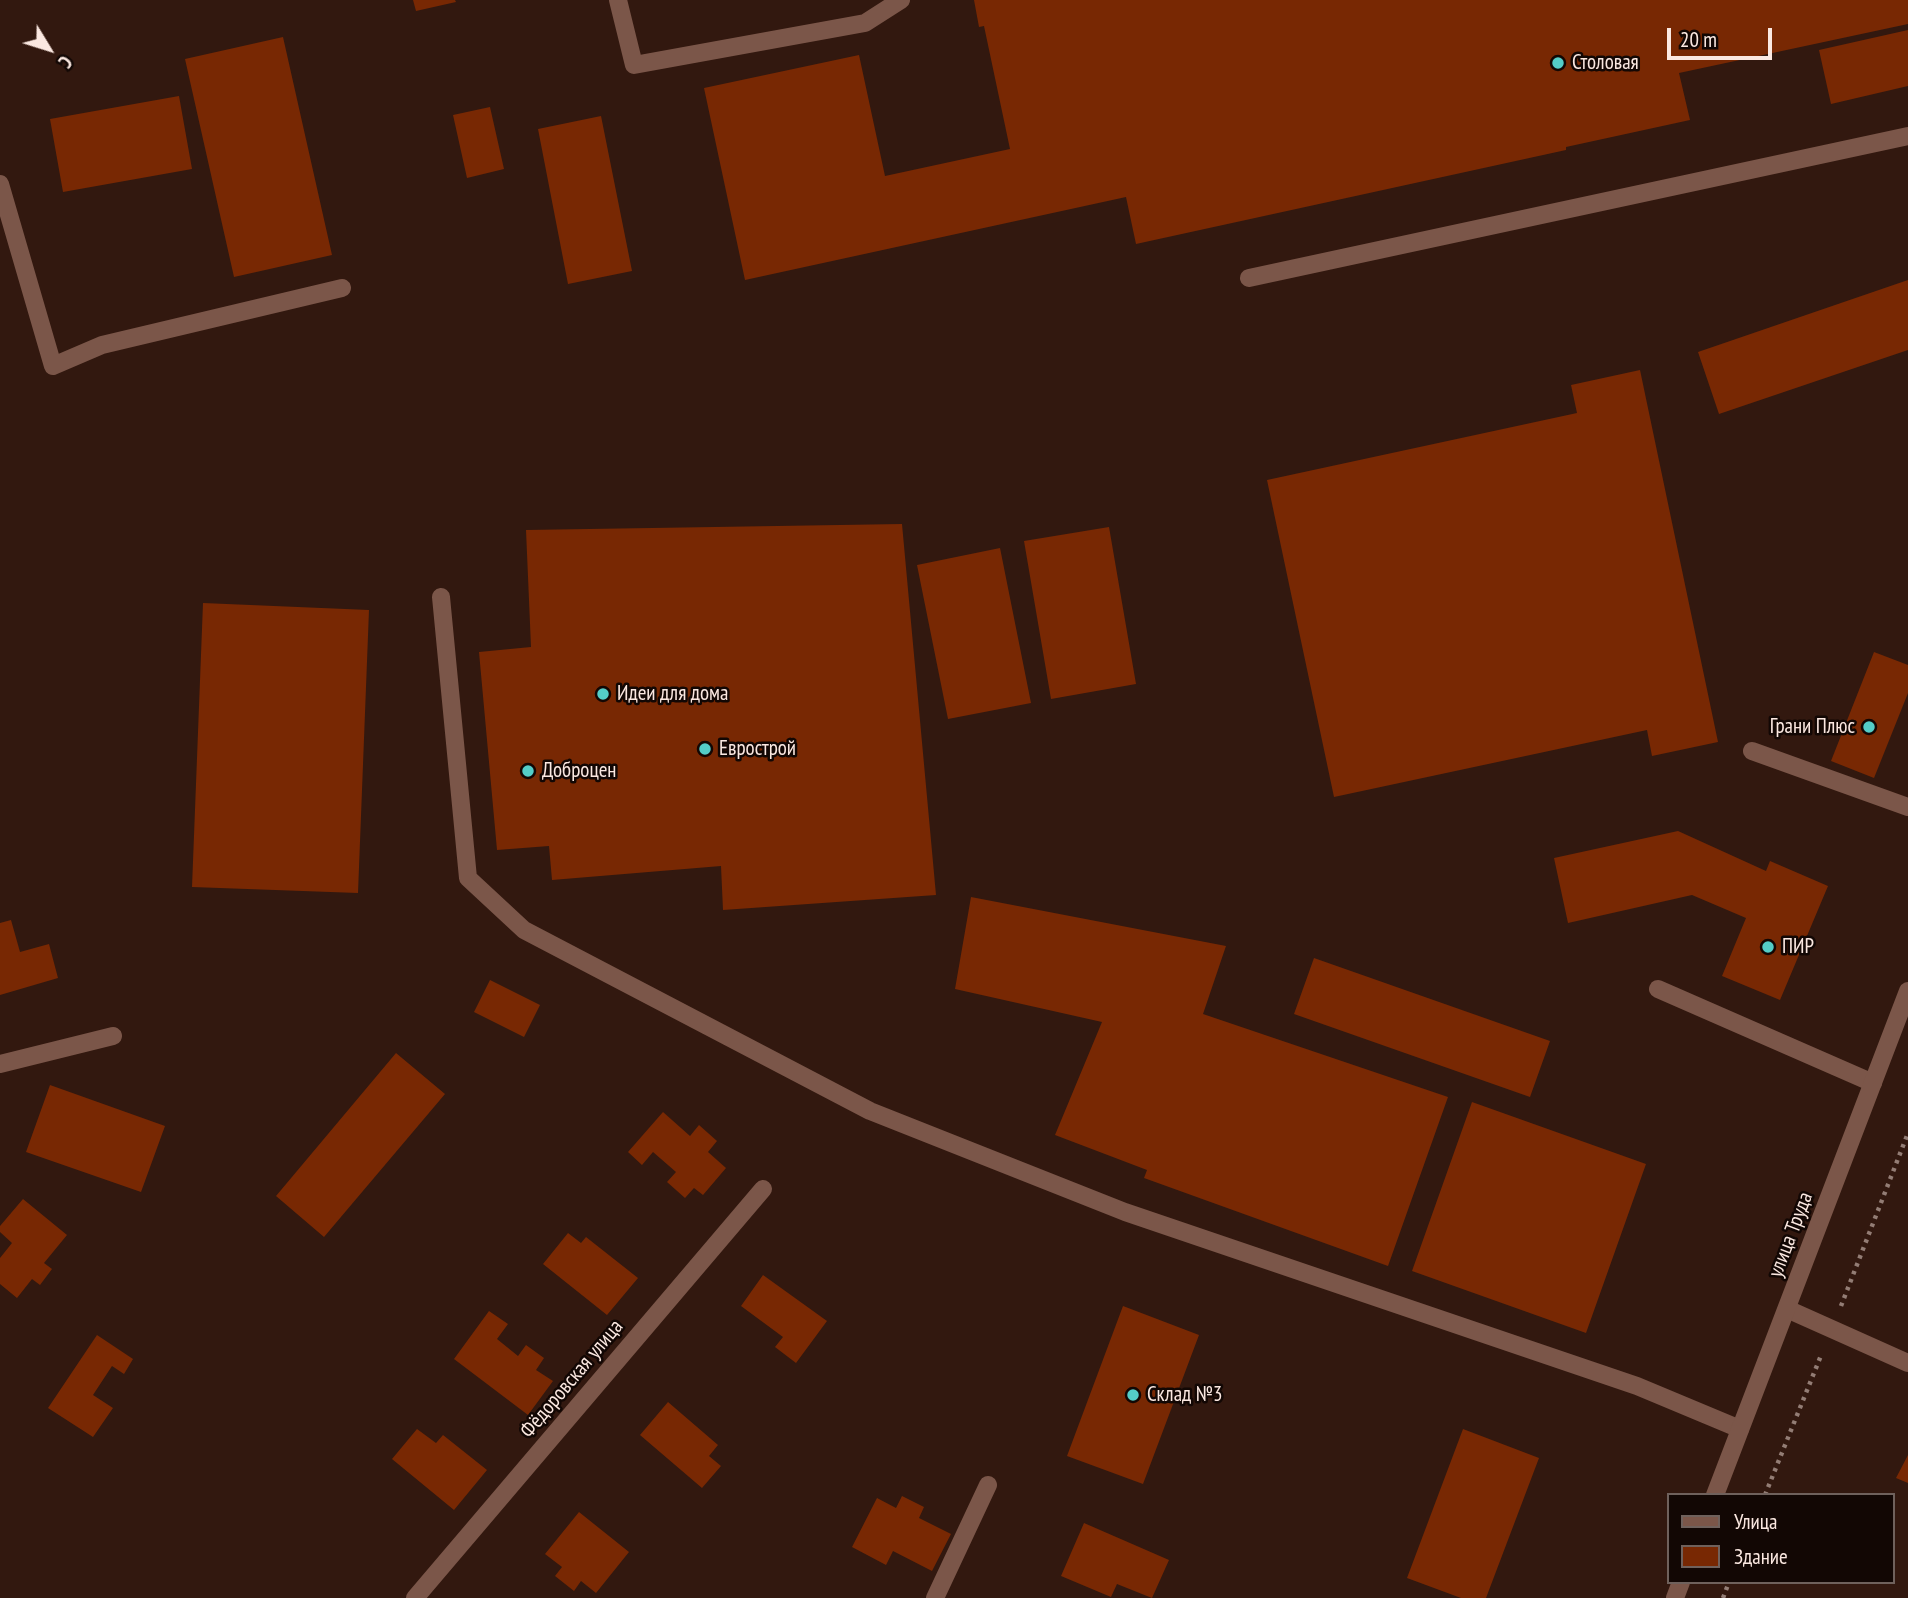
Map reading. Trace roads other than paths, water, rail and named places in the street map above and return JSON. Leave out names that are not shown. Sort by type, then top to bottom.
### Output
[{"type":"street","points":[[618,0],[634,65],[865,23],[901,0]]},
{"type":"street","points":[[1249,278],[1908,136]]},
{"type":"street","points":[[0,184],[53,366],[102,345],[342,288]]},
{"type":"street","points":[[441,597],[468,878],[524,930],[870,1111],[1125,1212],[1637,1386],[1740,1429]]},
{"type":"street","points":[[1752,751],[1908,807]]},
{"type":"street","points":[[1658,989],[1873,1083]]},
{"type":"street","name":"улица Труда","points":[[1716,1493],[1908,991]]},
{"type":"street","points":[[0,1064],[114,1036]]},
{"type":"street","name":"Фёдоровская улица","points":[[415,1598],[763,1189]]},
{"type":"street","points":[[1787,1309],[1908,1363]]},
{"type":"street","points":[[935,1598],[988,1485]]},
{"type":"place","name":"Столовая","points":[[1558,63]]},
{"type":"place","name":"Идеи для дома","points":[[603,694]]},
{"type":"place","name":"Грани Плюс","points":[[1869,727]]},
{"type":"place","name":"Еврострой","points":[[705,749]]},
{"type":"place","name":"Доброцен","points":[[528,771]]},
{"type":"place","name":"ПИР","points":[[1768,947]]},
{"type":"place","name":"Склад №3","points":[[1133,1395]]}]
